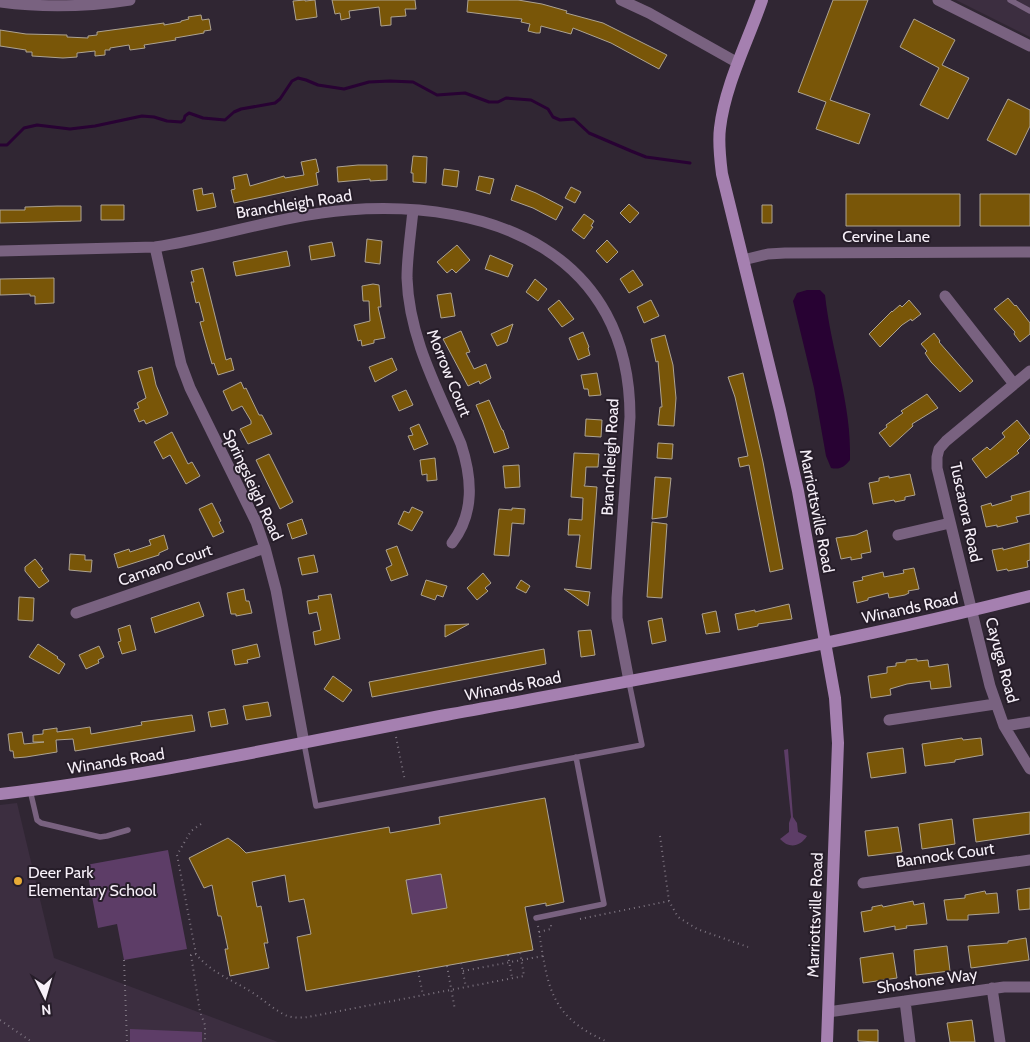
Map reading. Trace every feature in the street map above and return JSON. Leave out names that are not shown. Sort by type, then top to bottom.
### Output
[{"type":"main road","name":"Marriottsville Road","points":[[762,0],[725,103],[718,148],[722,174],[798,491],[835,698],[838,743],[827,1042]]},
{"type":"main road","name":"Winands Road","points":[[0,794],[146,773],[629,681],[826,643],[972,611],[1030,596]]},
{"type":"street","points":[[0,2],[81,6],[130,0]]},
{"type":"street","points":[[621,0],[649,12],[738,63]]},
{"type":"street","points":[[938,0],[1030,46]]},
{"type":"street","name":"Branchleigh Road","points":[[0,250],[155,247],[317,214],[385,208],[457,216],[490,224],[539,244],[577,274],[593,294],[615,331],[624,359],[630,395],[630,417],[617,618],[629,681]]},
{"type":"street","name":"Morrow Court","points":[[413,210],[407,276],[412,320],[419,346],[461,444],[469,480],[466,518],[461,532],[452,543]]},
{"type":"street","name":"Springsleigh Road","points":[[155,247],[181,364],[190,388],[256,522],[265,548],[276,590],[304,743]]},
{"type":"street","name":"Cervine Lane","points":[[743,260],[785,252],[1030,252]]},
{"type":"street","points":[[945,296],[1014,384]]},
{"type":"street","name":"Tuscarora Road","points":[[972,611],[950,523],[937,457],[946,441],[1030,371]]},
{"type":"street","points":[[898,535],[950,523]]},
{"type":"street","name":"Camano Court","points":[[76,613],[265,548]]},
{"type":"street","name":"Cayuga Road","points":[[972,611],[995,704],[1004,726],[1030,769]]},
{"type":"street","points":[[889,720],[995,704]]},
{"type":"street","points":[[1004,726],[1030,722]]},
{"type":"street","name":"Bannock Court","points":[[864,882],[1030,860]]},
{"type":"street","name":"Shoshone Way","points":[[828,1012],[1004,986],[1030,988]]},
{"type":"street","points":[[992,988],[1000,1042]]},
{"type":"street","points":[[905,1001],[910,1042]]},
{"type":"lane","points":[[1010,0],[1030,11]]},
{"type":"lane","points":[[304,743],[316,806],[406,790],[642,744],[629,681]]},
{"type":"lane","points":[[536,918],[604,904],[576,757]]},
{"type":"lane","points":[[30,790],[37,820],[41,823],[100,837],[128,830]]},
{"type":"path","points":[[394,725],[406,790]]},
{"type":"path","points":[[201,824],[191,831],[177,855],[196,954],[204,964],[292,1017],[308,1017],[524,976],[520,952]]},
{"type":"path","points":[[660,836],[669,901],[678,917],[697,929],[748,947]]},
{"type":"path","points":[[580,919],[669,901]]},
{"type":"path","points":[[536,918],[547,982],[554,999],[565,1014],[577,1025],[608,1042]]},
{"type":"path","points":[[539,932],[551,929],[551,924]]},
{"type":"path","points":[[196,954],[191,955],[200,1012],[205,1025],[205,1042]]},
{"type":"path","points":[[508,955],[512,978]]},
{"type":"path","points":[[462,971],[543,956]]},
{"type":"path","points":[[124,960],[127,1042]]},
{"type":"path","points":[[461,963],[466,987]]},
{"type":"path","points":[[447,966],[455,1010]]},
{"type":"path","points":[[418,971],[423,995]]},
{"type":"path","points":[[0,1020],[32,1042]]},
{"type":"shaded area","points":[[956,0],[1030,0],[1030,37]]},
{"type":"shaded area","points":[[807,290],[820,290],[825,295],[845,398],[850,439],[850,460],[844,466],[834,469],[831,468],[826,456],[814,388],[793,301],[797,293]]},
{"type":"shaded area","points":[[788,749],[793,817],[797,823],[798,832],[807,836],[801,843],[794,845],[787,844],[780,839],[789,832],[791,817],[784,750]]},
{"type":"shaded area","name":"Deer Park Elementary School","points":[[17,803],[54,958],[278,1042],[0,1042],[0,805]]},
{"type":"shaded area","points":[[168,850],[187,949],[124,960],[117,924],[98,928],[86,865]]},
{"type":"shaded area","points":[[441,874],[447,908],[412,914],[406,880]]},
{"type":"shaded area","points":[[130,1029],[202,1032],[202,1042],[130,1042]]},
{"type":"building","points":[[315,0],[317,17],[296,20],[293,1]]},
{"type":"building","points":[[332,0],[415,0],[416,9],[405,9],[406,16],[391,17],[391,25],[381,26],[379,7],[349,11],[350,18],[341,20],[340,13],[335,14]]},
{"type":"building","points":[[468,0],[518,0],[542,4],[603,23],[667,55],[659,69],[611,43],[573,28],[571,34],[541,26],[540,33],[536,33],[528,31],[530,24],[521,22],[522,19],[467,12]]},
{"type":"building","points":[[833,0],[868,0],[830,100],[870,114],[859,144],[816,129],[826,102],[798,92]]},
{"type":"building","points":[[201,15],[202,20],[209,19],[211,30],[175,38],[176,40],[144,45],[145,48],[130,50],[129,45],[110,48],[110,50],[105,50],[105,55],[95,56],[95,51],[77,53],[77,57],[32,56],[32,52],[26,52],[26,50],[0,46],[0,30],[26,34],[67,35],[67,37],[88,38],[88,36],[97,35],[97,32],[164,23],[164,25],[181,22],[189,19],[188,17]]},
{"type":"building","points":[[914,19],[955,40],[942,65],[969,78],[948,119],[920,105],[939,68],[900,47]]},
{"type":"building","points":[[1008,99],[1030,110],[1030,126],[1016,155],[987,140]]},
{"type":"building","points":[[413,156],[427,157],[426,183],[413,182],[413,173],[411,173]]},
{"type":"building","points":[[316,159],[319,172],[316,173],[318,185],[234,203],[231,190],[235,189],[233,177],[247,174],[250,186],[284,176],[285,178],[304,175],[301,162]]},
{"type":"building","points":[[387,165],[387,180],[370,181],[370,179],[338,182],[337,167]]},
{"type":"building","points":[[444,169],[459,171],[457,187],[442,185]]},
{"type":"building","points":[[479,176],[494,179],[490,194],[476,190]]},
{"type":"building","points":[[516,185],[563,207],[556,220],[533,208],[511,200]]},
{"type":"building","points":[[571,187],[581,192],[575,203],[565,198]]},
{"type":"building","points":[[202,188],[203,195],[213,193],[216,207],[197,211],[193,190]]},
{"type":"building","points":[[846,194],[960,194],[960,226],[846,226]]},
{"type":"building","points":[[980,194],[1030,194],[1030,226],[980,226]]},
{"type":"building","points":[[629,204],[639,213],[630,223],[620,213]]},
{"type":"building","points":[[101,205],[124,205],[124,220],[101,220]]},
{"type":"building","points":[[762,205],[772,205],[772,223],[762,223]]},
{"type":"building","points":[[81,206],[81,221],[0,223],[0,210],[25,210],[25,207]]},
{"type":"building","points":[[584,214],[594,221],[591,226],[593,227],[584,239],[572,230]]},
{"type":"building","points":[[367,239],[382,241],[380,264],[365,262]]},
{"type":"building","points":[[607,240],[618,252],[607,263],[596,251]]},
{"type":"building","points":[[332,242],[335,256],[311,260],[309,246]]},
{"type":"building","points":[[457,245],[470,260],[456,273],[452,269],[447,273],[437,262]]},
{"type":"building","points":[[287,251],[290,266],[236,276],[233,262]]},
{"type":"building","points":[[490,255],[513,265],[508,277],[485,269]]},
{"type":"building","points":[[203,268],[226,360],[231,358],[234,370],[218,375],[214,363],[212,364],[205,340],[200,322],[204,321],[199,302],[196,303],[191,282],[194,282],[191,271]]},
{"type":"building","points":[[633,270],[643,285],[629,293],[620,279]]},
{"type":"building","points":[[54,278],[54,303],[35,304],[35,296],[30,296],[30,294],[0,295],[0,279]]},
{"type":"building","points":[[535,279],[547,289],[538,301],[526,292]]},
{"type":"building","points":[[379,285],[381,307],[378,307],[385,338],[374,340],[374,343],[362,346],[361,340],[358,341],[354,325],[370,321],[369,301],[363,301],[362,286]]},
{"type":"building","points":[[451,293],[455,316],[441,318],[437,295]]},
{"type":"building","points":[[1008,298],[1030,323],[1030,334],[1020,342],[1014,334],[1015,332],[994,309]]},
{"type":"building","points":[[559,300],[574,319],[562,327],[548,309]]},
{"type":"building","points":[[651,300],[659,316],[644,323],[637,307]]},
{"type":"building","points":[[909,300],[921,314],[912,321],[911,319],[902,325],[880,347],[869,334],[892,311],[900,305],[902,307]]},
{"type":"building","points":[[513,324],[507,342],[497,346],[491,334]]},
{"type":"building","points":[[461,331],[470,352],[466,353],[474,369],[486,364],[491,378],[480,384],[479,381],[468,386],[443,339]]},
{"type":"building","points":[[583,332],[590,355],[578,360],[569,338]]},
{"type":"building","points":[[934,333],[939,342],[973,381],[960,392],[931,362],[925,353],[927,351],[921,344]]},
{"type":"building","points":[[665,335],[673,365],[676,398],[674,426],[658,425],[660,407],[662,407],[658,361],[656,362],[651,339]]},
{"type":"building","points":[[392,358],[397,370],[375,382],[369,367]]},
{"type":"building","points":[[152,367],[156,385],[168,413],[146,424],[144,420],[139,422],[134,410],[139,408],[137,403],[146,398],[138,371]]},
{"type":"building","points":[[597,373],[601,395],[589,396],[588,389],[584,389],[581,375]]},
{"type":"building","points":[[743,373],[763,462],[783,569],[770,572],[749,465],[740,467],[738,458],[748,456],[735,397],[728,377]]},
{"type":"building","points":[[241,382],[272,434],[248,444],[240,429],[251,424],[251,421],[242,406],[232,411],[223,391]]},
{"type":"building","points":[[406,390],[413,405],[399,411],[392,396]]},
{"type":"building","points":[[927,394],[938,408],[912,424],[913,426],[890,447],[879,433],[887,427],[886,425],[903,413],[901,411]]},
{"type":"building","points":[[489,400],[509,448],[494,453],[476,405]]},
{"type":"building","points":[[586,419],[602,420],[601,437],[585,436]]},
{"type":"building","points":[[1017,420],[1030,438],[1017,451],[1019,453],[986,478],[972,459],[987,447],[990,450],[1005,437],[1002,433]]},
{"type":"building","points":[[419,424],[428,444],[414,450],[408,436],[413,435],[410,428]]},
{"type":"building","points":[[172,432],[188,464],[192,462],[200,476],[186,484],[170,455],[163,459],[154,442]]},
{"type":"building","points":[[658,443],[673,444],[672,459],[657,458]]},
{"type":"building","points":[[574,453],[599,454],[598,467],[586,467],[584,486],[597,487],[591,569],[576,567],[580,535],[568,535],[569,519],[582,520],[583,498],[571,497]]},
{"type":"building","points":[[269,454],[293,502],[280,509],[256,460]]},
{"type":"building","points":[[435,458],[437,480],[427,481],[427,474],[422,475],[420,460]]},
{"type":"building","points":[[519,465],[520,487],[505,488],[503,466]]},
{"type":"building","points":[[910,474],[915,495],[905,497],[905,500],[873,504],[869,483],[879,481],[879,478]]},
{"type":"building","points":[[655,477],[671,478],[667,517],[652,519]]},
{"type":"building","points":[[1030,491],[1030,514],[1016,517],[1018,522],[997,527],[997,525],[986,527],[981,506],[991,503],[992,506],[1012,500],[1011,496]]},
{"type":"building","points":[[212,503],[224,532],[213,537],[199,509]]},
{"type":"building","points":[[412,507],[423,512],[412,531],[398,524],[404,511],[409,513]]},
{"type":"building","points":[[512,508],[525,509],[524,524],[512,523],[509,556],[494,555],[499,509],[512,510]]},
{"type":"building","points":[[302,519],[307,534],[292,539],[287,524]]},
{"type":"building","points":[[652,522],[667,524],[662,598],[647,597]]},
{"type":"building","points":[[867,530],[871,552],[861,554],[862,558],[851,560],[851,557],[841,559],[836,538],[856,535]]},
{"type":"building","points":[[164,535],[168,549],[159,553],[159,555],[118,568],[114,554],[129,549],[130,552],[151,545],[149,540]]},
{"type":"building","points":[[1030,543],[1028,567],[997,571],[992,550],[1003,548],[1003,550]]},
{"type":"building","points":[[397,546],[408,575],[391,581],[386,568],[392,565],[386,550]]},
{"type":"building","points":[[70,554],[85,555],[85,560],[92,560],[91,572],[69,570]]},
{"type":"building","points":[[314,555],[318,572],[302,575],[298,558]]},
{"type":"building","points":[[35,559],[49,581],[39,588],[25,571],[25,567]]},
{"type":"building","points":[[914,568],[919,589],[908,591],[909,593],[905,595],[889,598],[888,593],[857,603],[853,582],[863,580],[862,577],[883,572],[884,577],[904,573],[903,570]]},
{"type":"building","points":[[483,573],[491,583],[485,588],[488,591],[477,600],[467,588]]},
{"type":"building","points":[[426,580],[447,586],[443,597],[437,595],[435,600],[421,595]]},
{"type":"building","points":[[521,580],[530,586],[526,593],[516,588]]},
{"type":"building","points":[[244,589],[246,601],[249,601],[252,613],[236,616],[236,614],[231,614],[227,593]]},
{"type":"building","points":[[564,589],[590,592],[588,606]]},
{"type":"building","points":[[331,594],[340,639],[315,645],[313,632],[321,630],[317,612],[309,614],[307,601],[319,599],[318,596]]},
{"type":"building","points":[[19,597],[34,598],[33,621],[18,620]]},
{"type":"building","points":[[199,602],[204,616],[155,633],[151,618]]},
{"type":"building","points":[[789,604],[792,619],[758,624],[758,626],[738,630],[735,614],[755,610],[755,612]]},
{"type":"building","points":[[716,611],[720,632],[706,634],[702,614]]},
{"type":"building","points":[[662,618],[666,641],[652,644],[648,621]]},
{"type":"building","points":[[469,624],[445,637],[445,625]]},
{"type":"building","points":[[130,625],[136,650],[122,654],[118,642],[121,641],[118,629]]},
{"type":"building","points":[[591,630],[595,655],[581,657],[578,631]]},
{"type":"building","points":[[38,644],[65,664],[59,674],[29,657]]},
{"type":"building","points":[[257,644],[260,657],[247,660],[248,663],[235,665],[232,650]]},
{"type":"building","points":[[99,646],[104,657],[98,660],[99,663],[86,669],[79,655]]},
{"type":"building","points":[[544,649],[546,664],[372,697],[369,682]]},
{"type":"building","points":[[917,659],[917,661],[928,660],[929,667],[948,664],[951,687],[931,689],[930,681],[907,684],[890,689],[891,695],[871,698],[868,676],[887,673],[887,667],[896,666],[896,663],[906,662],[906,660]]},
{"type":"building","points":[[333,676],[352,690],[343,702],[324,689]]},
{"type":"building","points":[[268,702],[271,716],[246,720],[243,706]]},
{"type":"building","points":[[225,709],[228,724],[211,727],[208,712]]},
{"type":"building","points":[[192,715],[195,731],[75,751],[73,739],[56,740],[57,752],[26,757],[14,758],[13,751],[10,751],[8,734],[22,732],[24,744],[44,742],[33,742],[33,735],[43,734],[43,730],[57,728],[57,732],[90,727],[91,734],[142,725],[141,722]]},
{"type":"building","points":[[962,738],[963,740],[981,738],[983,755],[955,760],[955,762],[925,766],[922,744]]},
{"type":"building","points":[[903,748],[906,773],[871,778],[867,753]]},
{"type":"building","points":[[545,798],[564,902],[546,906],[546,903],[525,907],[533,950],[306,991],[297,937],[311,934],[304,899],[289,902],[285,875],[252,882],[257,907],[261,906],[268,943],[264,943],[269,968],[230,976],[225,949],[228,949],[221,916],[218,916],[212,885],[204,888],[189,858],[228,838],[246,853],[389,827],[390,833],[440,824],[439,817]],"holes":[[[441,874],[447,908],[412,914],[406,880]]]},
{"type":"building","points":[[1030,812],[1030,834],[976,842],[973,819]]},
{"type":"building","points":[[952,819],[955,844],[922,849],[919,824]]},
{"type":"building","points":[[898,827],[902,852],[868,856],[865,831]]},
{"type":"building","points":[[1030,888],[1030,909],[1019,910],[1017,890]]},
{"type":"building","points":[[985,891],[986,894],[997,893],[999,913],[968,915],[968,920],[947,920],[944,900],[965,898],[965,895]]},
{"type":"building","points":[[913,901],[914,905],[924,903],[927,924],[906,926],[907,928],[895,930],[895,926],[864,932],[861,912],[872,910],[872,907],[882,905],[883,907]]},
{"type":"building","points":[[1026,938],[1029,960],[971,968],[968,946],[1008,943],[1008,941]]},
{"type":"building","points":[[947,946],[950,971],[916,975],[914,950]]},
{"type":"building","points":[[893,953],[897,978],[863,983],[860,958]]},
{"type":"building","points":[[972,1020],[975,1042],[950,1042],[947,1023]]},
{"type":"building","points":[[858,1030],[878,1030],[878,1042],[858,1041]]},
{"type":"waterway","points":[[0,145],[7,145],[24,128],[37,125],[70,129],[142,116],[181,122],[189,113],[203,118],[225,120],[241,109],[275,103],[280,99],[292,81],[298,78],[318,85],[344,89],[369,82],[413,82],[437,95],[465,93],[489,102],[498,102],[506,98],[531,100],[548,109],[553,117],[560,120],[574,119],[589,133],[646,157],[690,163]]},
{"type":"place","name":"Deer Park Elementary School","points":[[18,881]]}]
